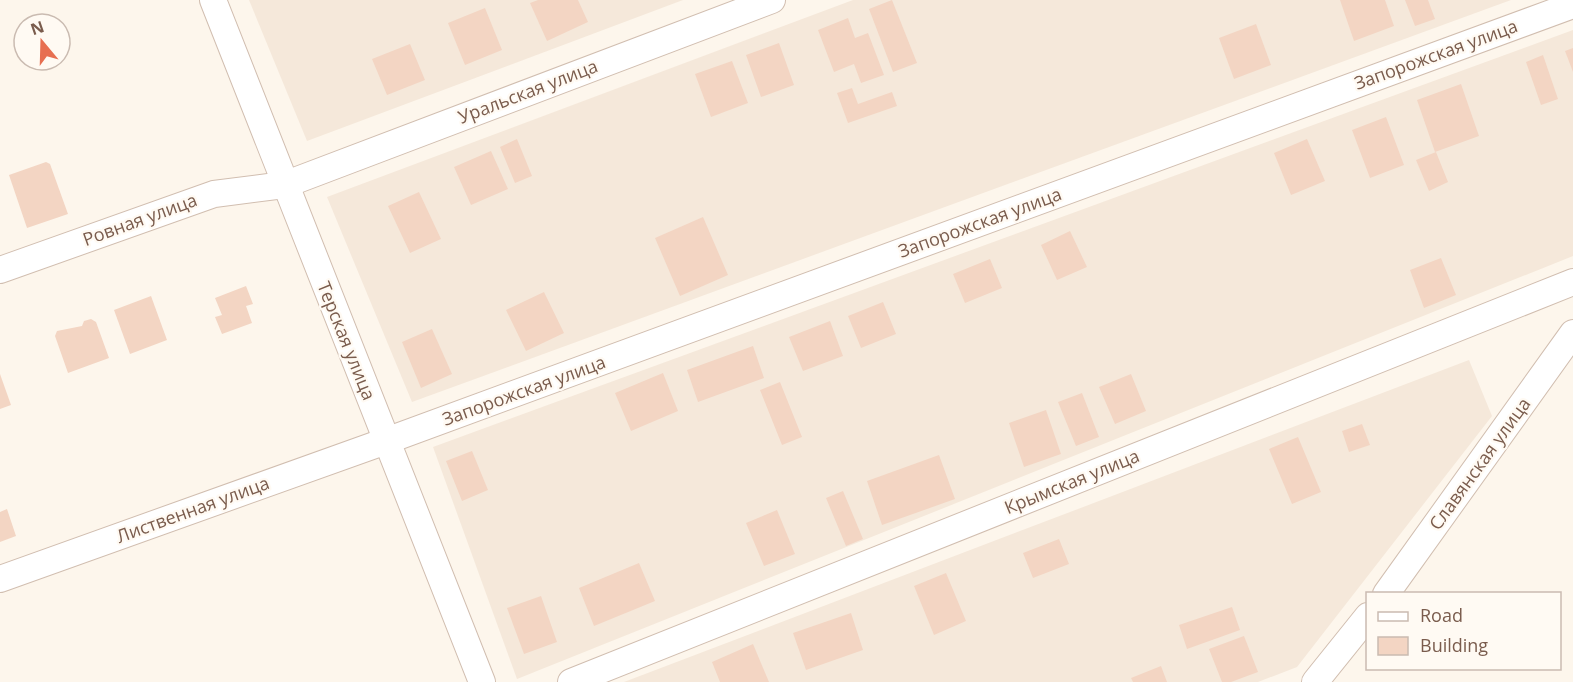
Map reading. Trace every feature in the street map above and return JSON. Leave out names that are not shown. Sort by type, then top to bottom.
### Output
[{"type":"street","name":"Терская улица","points":[[213,0],[284,185],[482,682]]},
{"type":"street","name":"Уральская улица","points":[[284,185],[772,0]]},
{"type":"street","name":"Запорожская улица","points":[[386,441],[1573,5]]},
{"type":"street","name":"Ровная улица","points":[[0,270],[214,194],[284,185]]},
{"type":"street","name":"Крымская улица","points":[[572,682],[1573,282]]},
{"type":"street","name":"Славянская улица","points":[[1387,592],[1573,333]]},
{"type":"street","name":"Лиственная улица","points":[[0,579],[386,441]]},
{"type":"street","points":[[1315,682],[1366,618]]},
{"type":"shaded area","points":[[249,0],[683,0],[307,141]]},
{"type":"shaded area","points":[[853,0],[1511,0],[412,402],[327,197]]},
{"type":"shaded area","points":[[1573,30],[1573,256],[517,679],[433,447]]},
{"type":"shaded area","points":[[1469,360],[1492,416],[1297,667],[1258,682],[624,682]]},
{"type":"building","points":[[538,0],[578,0],[588,22],[547,41],[530,3]]},
{"type":"building","points":[[892,0],[917,63],[893,72],[869,9]]},
{"type":"building","points":[[1340,0],[1385,0],[1394,26],[1354,41]]},
{"type":"building","points":[[1405,0],[1428,0],[1435,19],[1415,26]]},
{"type":"building","points":[[485,8],[502,50],[465,65],[448,23]]},
{"type":"building","points":[[848,18],[855,38],[868,33],[884,75],[861,83],[854,64],[834,72],[818,30]]},
{"type":"building","points":[[1256,24],[1271,65],[1234,79],[1219,38]]},
{"type":"building","points":[[779,43],[794,85],[761,97],[746,55]]},
{"type":"building","points":[[410,44],[425,80],[387,95],[372,59]]},
{"type":"building","points":[[1573,48],[1573,72],[1565,51]]},
{"type":"building","points":[[1543,55],[1558,99],[1541,105],[1526,62]]},
{"type":"building","points":[[732,61],[748,103],[711,117],[695,74]]},
{"type":"building","points":[[1461,84],[1479,136],[1435,152],[1417,100]]},
{"type":"building","points":[[852,88],[858,104],[892,92],[897,106],[848,123],[837,93]]},
{"type":"building","points":[[1386,117],[1404,165],[1370,178],[1352,130]]},
{"type":"building","points":[[517,139],[532,176],[515,183],[500,147]]},
{"type":"building","points":[[1307,139],[1325,181],[1291,195],[1274,153]]},
{"type":"building","points":[[491,151],[508,189],[471,205],[454,167]]},
{"type":"building","points":[[1436,152],[1448,182],[1429,191],[1416,160]]},
{"type":"building","points":[[46,162],[50,164],[68,214],[27,228],[9,175]]},
{"type":"building","points":[[419,192],[441,239],[410,253],[388,206]]},
{"type":"building","points":[[703,217],[728,275],[680,296],[655,238]]},
{"type":"building","points":[[1070,231],[1087,267],[1057,280],[1041,245]]},
{"type":"building","points":[[1441,258],[1456,295],[1424,308],[1410,270]]},
{"type":"building","points":[[990,259],[1002,288],[965,303],[953,274]]},
{"type":"building","points":[[246,286],[253,304],[246,306],[252,323],[222,334],[215,317],[222,315],[215,298]]},
{"type":"building","points":[[544,292],[564,333],[526,351],[506,310]]},
{"type":"building","points":[[151,296],[167,340],[130,354],[114,310]]},
{"type":"building","points":[[883,302],[896,334],[861,348],[848,316]]},
{"type":"building","points":[[91,319],[96,322],[109,358],[68,373],[55,336],[57,331],[82,326],[84,321]]},
{"type":"building","points":[[830,321],[843,356],[803,371],[789,337]]},
{"type":"building","points":[[432,329],[452,374],[421,388],[402,342]]},
{"type":"building","points":[[753,346],[764,378],[698,402],[687,370]]},
{"type":"building","points":[[663,373],[678,411],[631,431],[615,393]]},
{"type":"building","points":[[0,374],[11,405],[0,409]]},
{"type":"building","points":[[1131,374],[1146,411],[1115,424],[1099,387]]},
{"type":"building","points":[[780,382],[802,437],[782,445],[760,390]]},
{"type":"building","points":[[1082,393],[1099,437],[1076,446],[1058,402]]},
{"type":"building","points":[[1046,410],[1061,454],[1024,467],[1009,423]]},
{"type":"building","points":[[1362,424],[1370,445],[1349,452],[1342,431]]},
{"type":"building","points":[[1298,437],[1321,492],[1292,504],[1269,449]]},
{"type":"building","points":[[472,451],[488,490],[462,501],[446,461]]},
{"type":"building","points":[[939,455],[955,499],[882,525],[867,481]]},
{"type":"building","points":[[843,491],[863,539],[846,546],[826,498]]},
{"type":"building","points":[[7,509],[16,536],[0,542],[0,512]]},
{"type":"building","points":[[777,510],[795,554],[764,566],[746,523]]},
{"type":"building","points":[[1059,539],[1069,564],[1033,578],[1023,553]]},
{"type":"building","points":[[639,563],[655,601],[594,626],[579,588]]},
{"type":"building","points":[[946,573],[966,621],[934,635],[914,586]]},
{"type":"building","points":[[541,596],[557,642],[524,654],[507,608]]},
{"type":"building","points":[[1232,607],[1240,630],[1187,649],[1179,625]]},
{"type":"building","points":[[851,613],[863,650],[806,670],[793,633]]},
{"type":"building","points":[[1244,636],[1258,672],[1231,682],[1222,682],[1209,649]]},
{"type":"building","points":[[753,644],[769,682],[720,682],[712,662]]},
{"type":"building","points":[[1161,666],[1167,682],[1133,682],[1131,678]]}]
